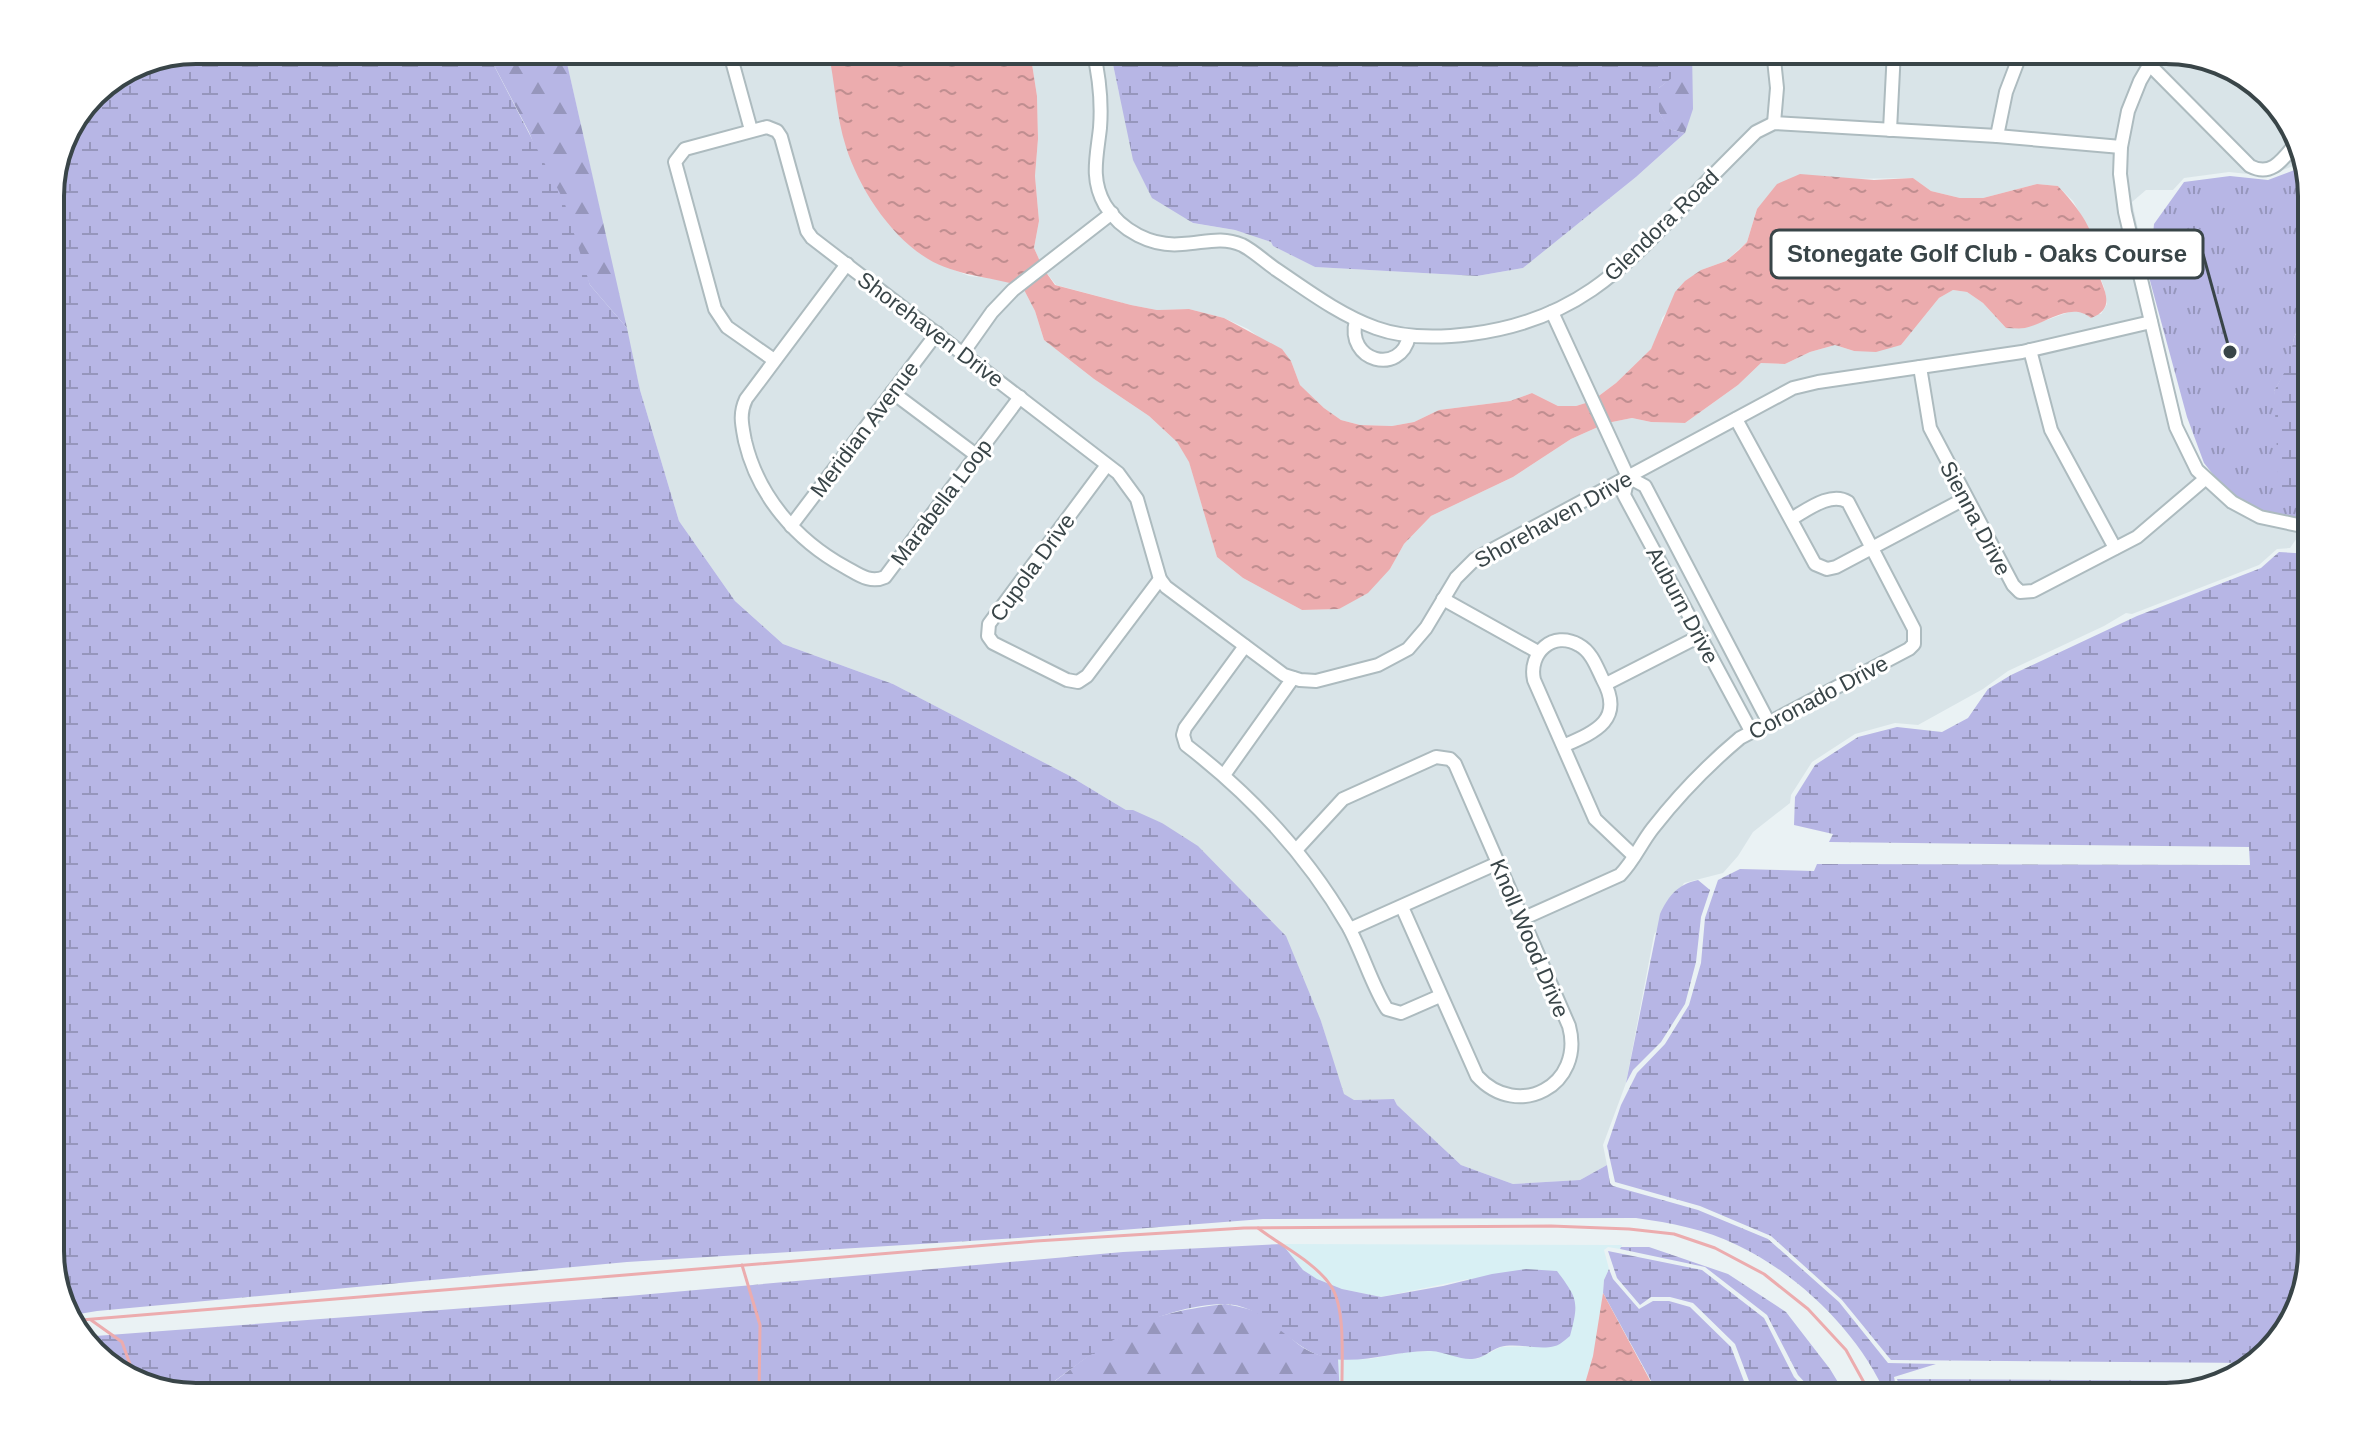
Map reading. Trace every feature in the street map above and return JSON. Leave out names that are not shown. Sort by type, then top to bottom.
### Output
[{"type":"street","points":[[733,64],[751,130],[685,149],[677,158],[676,167],[715,309],[727,327],[774,360]]},
{"type":"street","name":"Glendora Road","points":[[1095,64],[1100,101],[1096,181],[1112,213],[1133,232],[1157,242],[1183,244],[1222,240],[1242,245],[1356,320],[1409,336],[1483,333],[1552,312],[1591,291],[1624,267],[1756,132],[1774,123]]},
{"type":"street","points":[[1774,64],[1777,88],[1774,123],[1997,136],[2121,147]]},
{"type":"street","points":[[1890,130],[1893,64]]},
{"type":"street","points":[[1997,136],[2006,92],[2017,64]]},
{"type":"street","points":[[2289,150],[2273,168],[2255,169],[2149,64],[2128,111],[2121,147],[2123,199],[2176,427],[2189,456],[2219,493],[2246,510],[2298,525]]},
{"type":"street","name":"Shorehaven Drive","points":[[751,130],[767,127],[779,133],[807,231],[812,238],[1126,481],[1137,499],[1160,579]]},
{"type":"street","points":[[963,353],[992,312],[1013,290],[1112,213]]},
{"type":"street","name":"Marabella Loop","points":[[847,264],[742,407],[747,448],[762,487],[791,526],[839,563],[869,580],[880,580],[888,574],[1020,397]]},
{"type":"street","name":"Auburn Drive","points":[[1552,312],[1628,477],[1645,486],[1768,721]]},
{"type":"street","points":[[1356,320],[1356,342],[1364,353],[1377,359],[1398,356],[1409,336]]},
{"type":"street","name":"Shorehaven Drive","points":[[1293,678],[1316,681],[1391,660],[1418,639],[1456,578],[1475,559],[1805,384],[2030,350],[2151,322]]},
{"type":"street","name":"Meridian Avenue","points":[[791,526],[937,333]]},
{"type":"street","points":[[2030,350],[2051,430],[2115,548]]},
{"type":"street","name":"Sienna Drive","points":[[1920,367],[1930,428],[2013,585],[2020,592],[2033,591],[2137,537],[2205,479]]},
{"type":"street","points":[[892,392],[976,455]]},
{"type":"street","points":[[1736,419],[1815,564],[1821,568],[1836,567],[1966,498]]},
{"type":"street","name":"Cupola Drive","points":[[1107,465],[989,624],[988,636],[993,643],[1067,680],[1078,682],[1087,676],[1160,579]]},
{"type":"street","name":"Auburn Drive","points":[[1628,477],[1624,495],[1751,731]]},
{"type":"street","name":"Coronado Drive","points":[[1522,919],[1617,877],[1629,866],[1666,813],[1723,752],[1751,731],[1914,644],[1914,629],[1848,502],[1831,498],[1791,519]]},
{"type":"street","points":[[1160,579],[1174,594],[1293,678],[1224,775]]},
{"type":"street","points":[[1443,599],[1538,652]]},
{"type":"street","points":[[1606,684],[1700,636]]},
{"type":"street","points":[[1563,746],[1592,734],[1604,723],[1611,702],[1606,684],[1589,653],[1576,643],[1556,641],[1538,652],[1533,664],[1534,680],[1595,819],[1634,856]]},
{"type":"street","points":[[1245,646],[1185,728],[1183,735],[1186,745],[1224,775],[1296,850],[1350,929],[1387,1009],[1401,1013],[1440,996]]},
{"type":"street","name":"Knoll Wood Drive","points":[[1296,850],[1352,793],[1441,756],[1450,759],[1455,764],[1571,1034],[1570,1059],[1557,1080],[1529,1096],[1504,1095],[1489,1087],[1473,1069],[1402,907]]},
{"type":"street","points":[[1350,929],[1498,863]]},
{"type":"shaded area","points":[[567,64],[833,64],[895,230],[928,259],[969,276],[998,279],[1022,286],[1035,311],[1044,340],[1149,416],[1177,442],[1189,461],[1217,557],[1243,578],[1302,610],[1339,609],[1390,569],[1404,544],[1431,516],[1513,477],[1571,439],[1607,423],[1632,418],[1685,423],[1738,385],[1761,363],[1785,364],[1835,345],[1854,351],[1901,345],[1939,298],[1953,290],[1967,292],[1983,303],[2006,328],[2024,328],[2072,311],[2101,314],[2107,304],[2095,265],[2093,237],[2073,201],[2058,186],[2037,184],[1983,198],[1960,198],[1931,191],[1913,178],[1842,179],[1757,209],[1747,242],[1726,261],[1701,270],[1662,318],[1651,349],[1592,401],[1576,406],[1558,406],[1532,393],[1510,401],[1439,410],[1414,422],[1392,426],[1360,425],[1341,420],[1324,408],[1300,385],[1291,361],[1248,329],[1224,318],[1189,309],[1157,310],[1056,285],[1043,268],[1034,248],[1039,221],[1035,176],[1037,96],[1032,64],[1113,64],[1119,93],[1192,223],[1235,230],[1271,242],[1273,246],[1315,267],[1477,276],[1523,268],[1636,177],[1685,133],[1691,64],[2183,65],[2217,74],[2253,97],[2276,123],[2294,166],[2267,176],[2229,172],[2184,178],[2173,190],[2146,190],[2132,202],[2146,265],[2145,278],[2189,449],[2209,484],[2247,516],[2298,524],[2298,536],[2290,548],[2277,549],[2259,565],[2132,614],[2126,613],[2008,671],[1983,689],[1918,725],[1895,723],[1855,734],[1812,762],[1791,795],[1790,803],[1753,832],[1723,873],[1684,883],[1654,935],[1626,1083],[1603,1145],[1607,1165],[1580,1180],[1513,1184],[1461,1165],[1394,1099],[1353,1100],[1343,1094],[1321,1021],[1162,823],[1126,810],[1068,775],[893,684],[783,644],[735,601],[679,521],[640,390]]},
{"type":"shaded area","points":[[1282,1244],[1622,1245],[1620,1249],[1608,1247],[1604,1250],[1609,1269],[1604,1280],[1600,1325],[1585,1383],[1339,1383],[1338,1358],[1370,1359],[1433,1351],[1477,1359],[1501,1347],[1556,1346],[1468,1279],[1381,1297],[1342,1289],[1303,1270]]},
{"type":"green space","points":[[196,64],[493,64],[564,201],[590,285],[627,328],[640,390],[679,521],[735,601],[783,644],[893,684],[1068,775],[1126,810],[1162,823],[1198,846],[1286,936],[1321,1021],[1344,1094],[1354,1100],[1394,1099],[1461,1165],[1513,1184],[1580,1180],[1607,1165],[1613,1186],[1698,1210],[1768,1239],[1839,1302],[1888,1363],[1936,1364],[1894,1377],[1895,1383],[1880,1383],[1844,1329],[1826,1309],[1783,1273],[1737,1245],[1713,1235],[1636,1218],[1263,1219],[1018,1238],[627,1262],[80,1314],[68,1285],[64,1260],[64,187],[68,162],[86,123],[103,103],[123,86],[145,74],[170,67]]},
{"type":"green space","points":[[493,64],[567,64],[627,328],[590,285],[529,132]]},
{"type":"green space","points":[[1113,64],[1672,64],[1672,78],[1659,88],[1659,112],[1669,129],[1685,133],[1636,177],[1523,268],[1477,276],[1315,267],[1273,246],[1271,242],[1235,230],[1193,223],[1152,198],[1133,160]]},
{"type":"green space","points":[[1671,64],[1692,64],[1693,109],[1685,133],[1668,129],[1659,112],[1659,88],[1671,78]]},
{"type":"green space","points":[[2295,170],[2298,187],[2298,329],[2289,366],[2274,391],[2298,487],[2298,519],[2275,515],[2247,504],[2223,487],[2204,463],[2187,417],[2149,277],[2154,224],[2184,182],[2230,176],[2268,180]]},
{"type":"green space","points":[[2298,329],[2298,500],[2279,494],[2274,391],[2288,366]]},
{"type":"green space","points":[[2279,552],[2298,553],[2298,1251],[2294,1285],[2288,1302],[2271,1331],[2259,1344],[2235,1363],[1891,1360],[1842,1300],[1771,1236],[1700,1206],[1615,1182],[1607,1146],[1621,1105],[1637,1073],[1665,1044],[1689,1005],[1701,963],[1705,918],[1718,880],[1740,869],[1814,871],[1817,864],[2250,865],[2249,847],[1829,842],[1833,834],[1794,825],[1795,797],[1815,765],[1858,737],[1897,727],[1942,732],[1968,718],[1988,689],[2011,675],[2137,616],[2261,568]]},
{"type":"green space","points":[[1698,880],[1710,890],[1701,917],[1696,962],[1685,1004],[1661,1042],[1633,1070],[1626,1083],[1660,914],[1674,892]]},
{"type":"green space","points":[[1282,1244],[1303,1270],[1317,1279],[1342,1289],[1381,1297],[1492,1274],[1526,1269],[1557,1271],[1573,1295],[1575,1315],[1570,1336],[1555,1346],[1507,1346],[1496,1348],[1476,1359],[1431,1351],[1341,1360],[1313,1353],[1251,1310],[1221,1304],[1193,1307],[1167,1314],[1120,1336],[1052,1383],[196,1383],[162,1379],[145,1373],[116,1356],[96,1336],[628,1296],[1123,1252]]},
{"type":"green space","points":[[1649,1247],[1728,1274],[1786,1312],[1838,1383],[1805,1383],[1798,1375],[1767,1315],[1705,1267],[1620,1249]]},
{"type":"green space","points":[[1608,1251],[1702,1270],[1764,1318],[1800,1383],[1750,1383],[1735,1344],[1693,1303],[1670,1297],[1651,1297],[1640,1305],[1617,1278]]},
{"type":"green space","points":[[1609,1269],[1613,1279],[1639,1309],[1653,1301],[1669,1301],[1690,1307],[1731,1347],[1745,1383],[1652,1383],[1603,1293]]},
{"type":"green space","points":[[1225,1304],[1256,1312],[1311,1352],[1338,1358],[1339,1383],[1052,1383],[1100,1347],[1135,1326]]},
{"type":"green space","points":[[1897,1379],[2190,1381],[2166,1383],[1898,1383]]},
{"type":"water","points":[[830,64],[1032,64],[1037,96],[1035,176],[1039,221],[1034,248],[1055,285],[1131,305],[1157,310],[1189,309],[1224,318],[1282,349],[1291,361],[1300,385],[1341,420],[1360,425],[1392,426],[1414,422],[1439,410],[1510,401],[1532,393],[1558,406],[1576,406],[1592,401],[1651,349],[1675,292],[1685,281],[1701,270],[1726,261],[1739,250],[1747,242],[1757,209],[1777,184],[1800,174],[1874,180],[1913,178],[1931,191],[1960,198],[1983,198],[2037,184],[2058,186],[2091,232],[2095,264],[2106,302],[2105,308],[2091,318],[2083,313],[2067,312],[2025,328],[2006,328],[1983,303],[1967,292],[1953,290],[1939,298],[1901,345],[1876,352],[1854,351],[1835,345],[1785,364],[1761,363],[1738,385],[1685,423],[1632,418],[1607,423],[1571,439],[1513,477],[1431,516],[1404,544],[1390,569],[1368,593],[1339,609],[1302,610],[1243,578],[1217,557],[1189,462],[1177,442],[1149,416],[1044,340],[1035,311],[1022,286],[939,265],[901,238],[878,210],[859,179],[840,123]]},
{"type":"water","points":[[1603,1293],[1651,1383],[1585,1383],[1593,1356]]},
{"type":"waterway","points":[[84,1320],[1036,1241],[1244,1228],[1551,1226],[1674,1234],[1715,1248],[1764,1274],[1808,1309],[1846,1350],[1864,1383]]},
{"type":"waterway","points":[[1258,1228],[1307,1262],[1331,1286],[1341,1324],[1342,1383]]},
{"type":"waterway","points":[[742,1265],[760,1325],[759,1383]]},
{"type":"waterway","points":[[91,1320],[122,1342],[130,1365]]},
{"type":"place","name":"Stonegate Golf Club - Oaks Course","points":[[2230,352]]}]
